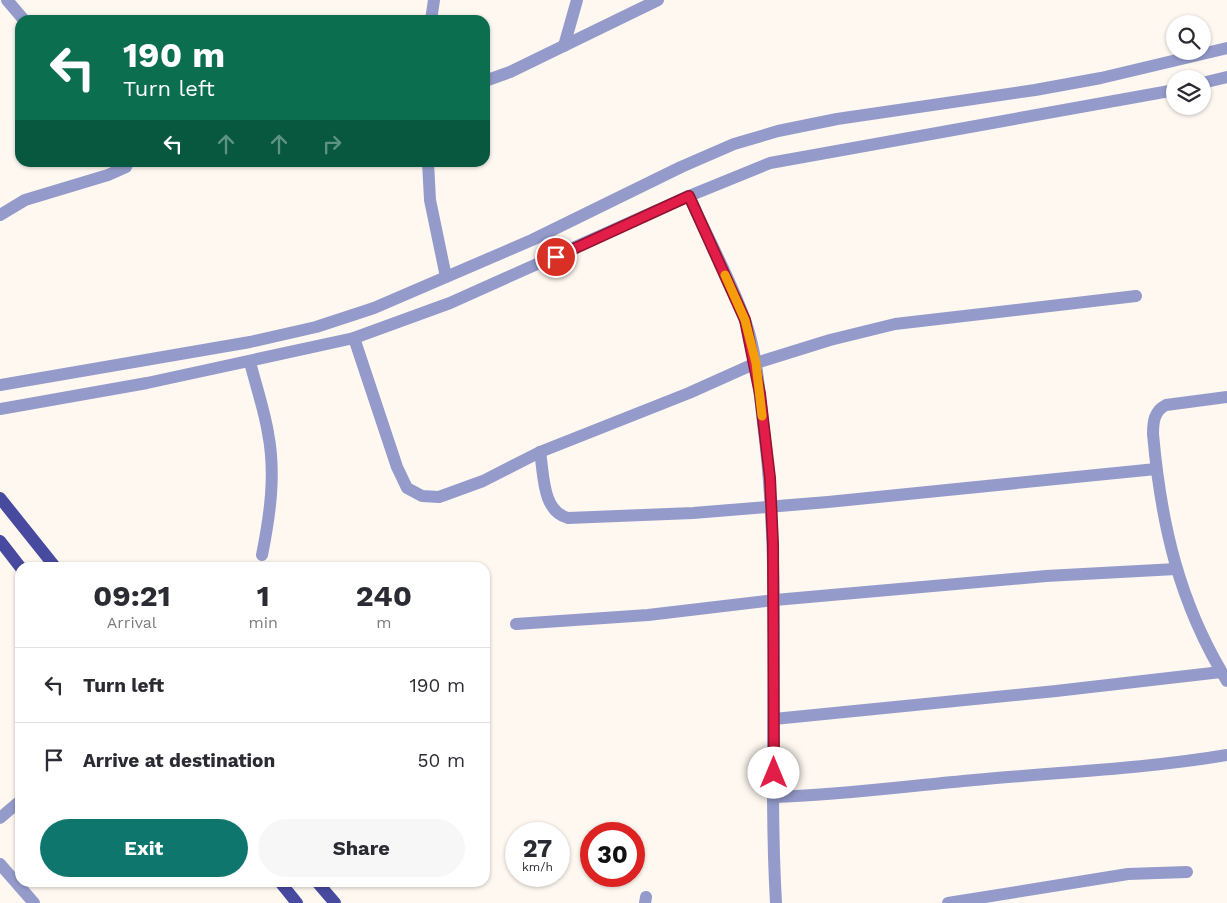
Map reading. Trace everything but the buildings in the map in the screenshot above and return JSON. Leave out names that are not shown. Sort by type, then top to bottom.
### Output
[{"type":"main road","points":[[0,498],[51,562]]},
{"type":"main road","points":[[0,541],[17,562]]},
{"type":"main road","points":[[284,887],[297,903]]},
{"type":"main road","points":[[321,887],[335,903]]},
{"type":"street","points":[[6,0],[20,15]]},
{"type":"street","points":[[432,15],[434,0]]},
{"type":"street","points":[[564,46],[577,0]]},
{"type":"street","points":[[490,79],[564,46],[658,0]]},
{"type":"street","points":[[0,385],[250,342],[316,327],[374,308],[532,240],[681,167],[734,144],[760,136],[837,119],[1101,78],[1227,48]]},
{"type":"street","points":[[1211,81],[1227,77]]},
{"type":"street","points":[[0,409],[250,362],[354,338],[450,303],[689,196],[770,163],[1166,92]]},
{"type":"street","points":[[0,215],[25,200],[108,175],[126,167]]},
{"type":"street","points":[[428,167],[430,200],[446,277]]},
{"type":"street","points":[[689,196],[745,320],[756,363],[771,506],[775,600],[772,839],[776,903]]},
{"type":"street","points":[[354,338],[397,467],[408,488],[422,496],[438,497],[483,481],[540,452],[689,393],[756,363],[830,340],[896,324],[1136,296]]},
{"type":"street","points":[[250,362],[268,433],[272,470],[269,519],[262,555]]},
{"type":"street","points":[[774,719],[1056,691],[1224,677],[1189,609],[1176,569],[1167,534],[1156,469],[1153,434],[1154,421],[1158,409],[1174,404],[1227,397]]},
{"type":"street","points":[[540,452],[550,506],[558,515],[568,518],[771,506],[1031,483],[1156,469]]},
{"type":"street","points":[[516,624],[648,615],[775,600],[1046,576],[1176,569]]},
{"type":"street","points":[[774,797],[831,795],[974,780],[1079,772],[1227,755]]},
{"type":"street","points":[[0,818],[15,805]]},
{"type":"street","points":[[0,864],[15,881]]},
{"type":"street","points":[[948,903],[1128,874],[1187,872]]},
{"type":"street","points":[[20,887],[34,903]]},
{"type":"slow traffic","points":[[725,275],[745,320],[756,363],[762,416]]},
{"type":"route","points":[[556,257],[689,196],[745,320],[756,363],[770,478],[775,600],[774,773]]}]
